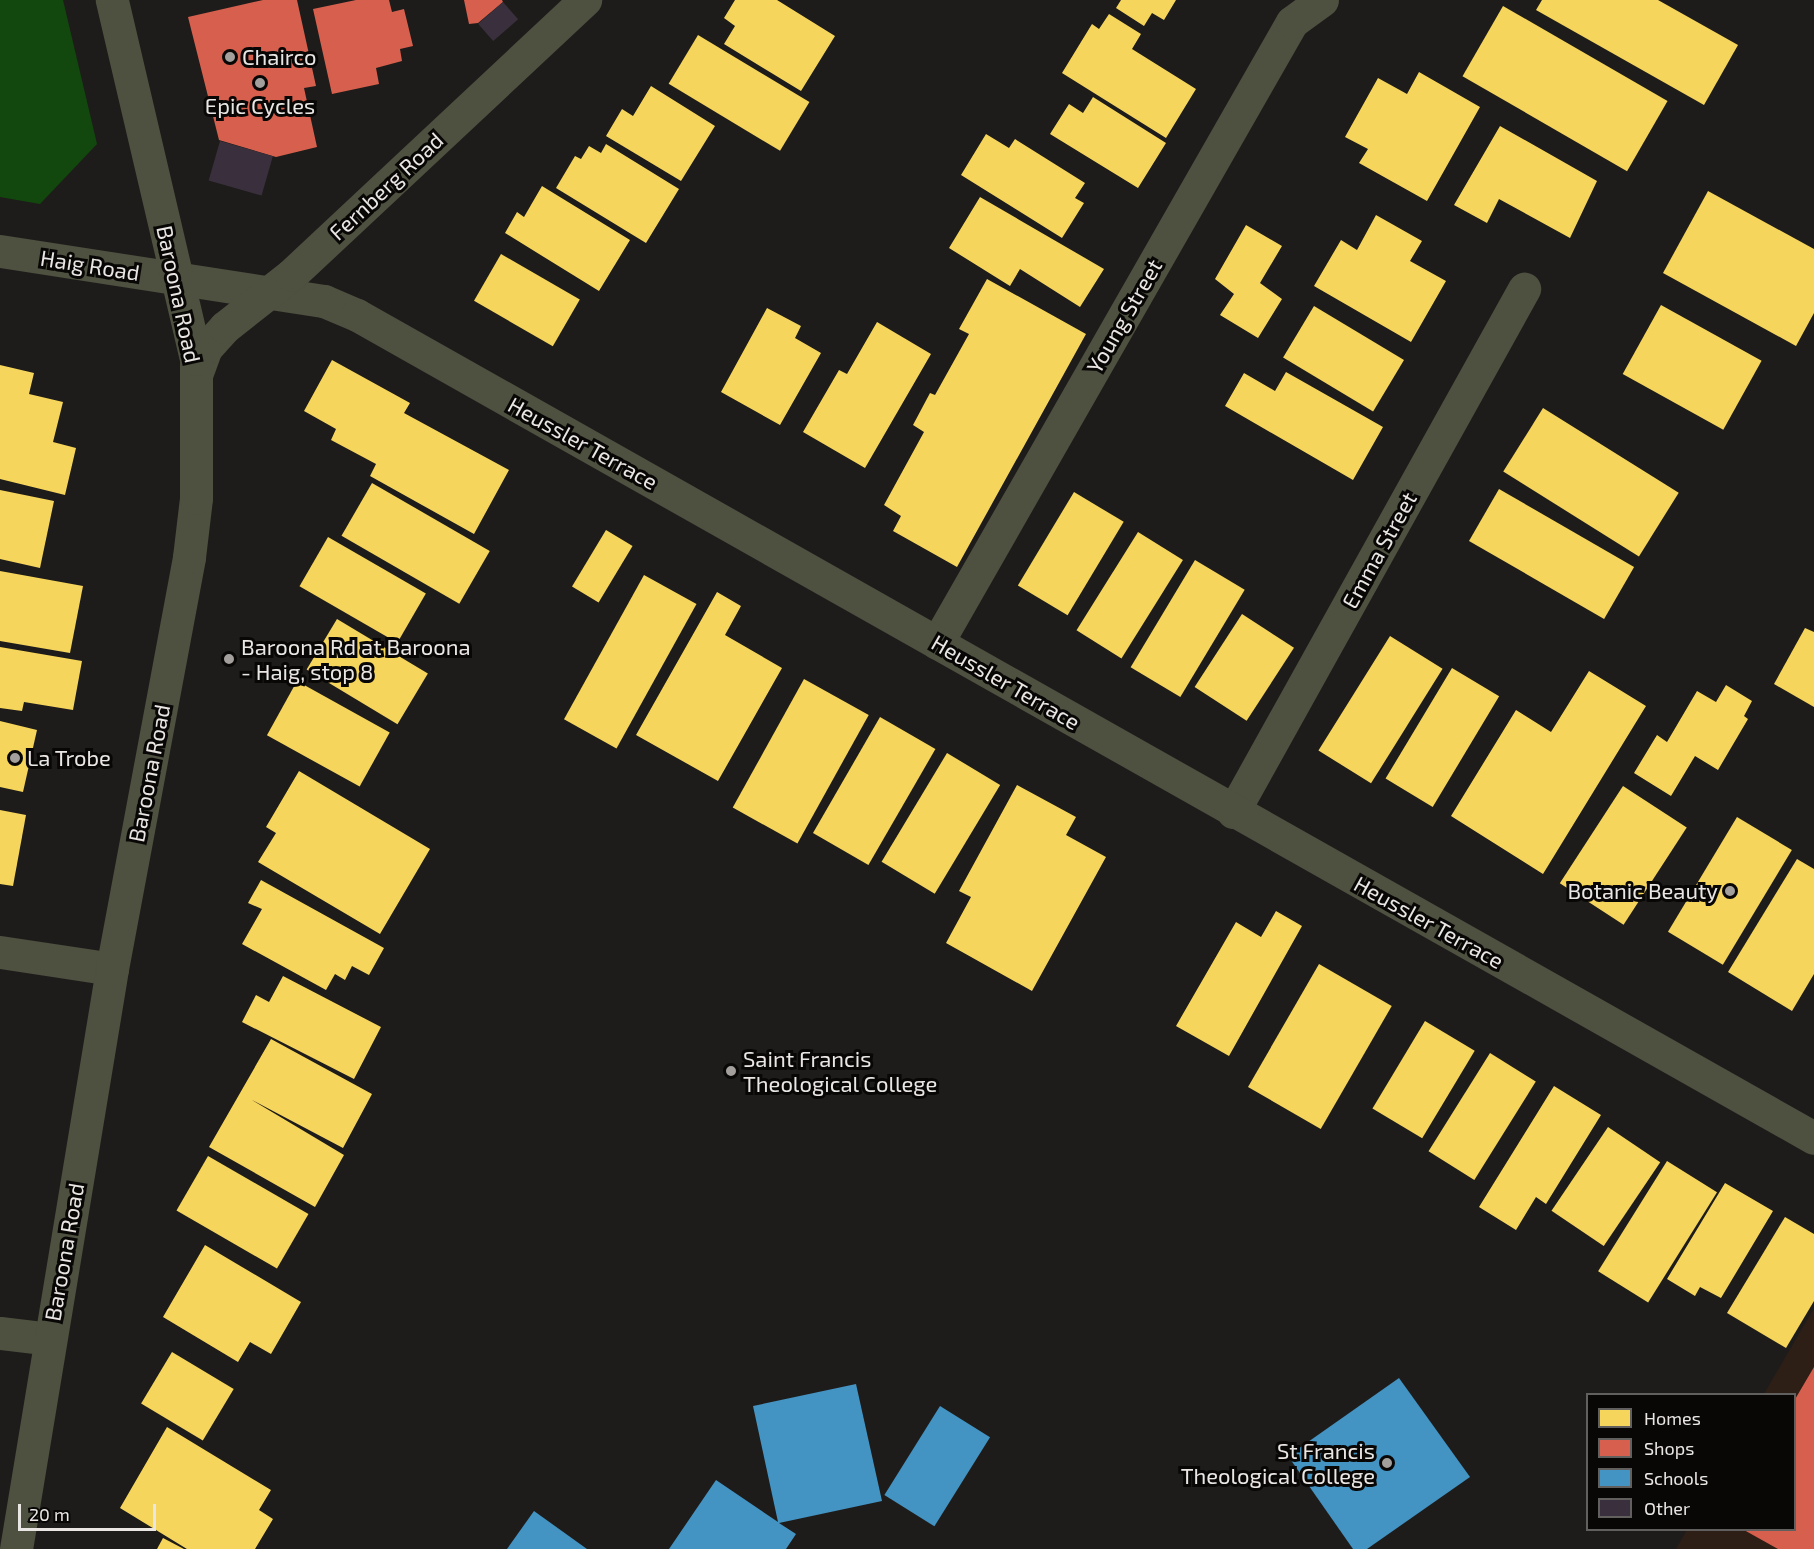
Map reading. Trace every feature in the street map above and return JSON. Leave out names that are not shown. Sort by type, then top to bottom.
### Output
[{"type":"street","name":"Baroona Road","points":[[16,1549],[112,969],[189,557],[197,467],[196,359],[112,0]]},
{"type":"street","name":"Fernberg Road","points":[[196,375],[202,355],[215,336],[267,294],[585,0]]},
{"type":"street","name":"Young Street","points":[[937,643],[1292,22],[1322,0]]},
{"type":"street","name":"Haig Road","points":[[0,251],[179,279]]},
{"type":"street","name":"Heussler Terrace","points":[[179,279],[324,301],[357,315],[1233,812],[1814,1138]]},
{"type":"street","name":"Emma Street","points":[[1233,812],[1524,289]]},
{"type":"street","points":[[0,952],[112,969]]},
{"type":"street","points":[[0,1333],[50,1339]]},
{"type":"shaded area","points":[[1814,1308],[1814,1549],[1676,1549],[1686,1531],[1796,1531],[1796,1393],[1765,1393]]},
{"type":"green space","points":[[0,0],[63,0],[97,144],[40,204],[0,197]]},
{"type":"building: Homes","points":[[735,0],[777,0],[835,36],[801,91],[724,44],[735,26],[724,18]]},
{"type":"building: Homes","points":[[1121,0],[1176,0],[1164,20],[1152,13],[1144,26],[1116,8]]},
{"type":"building: Homes","points":[[1542,0],[1658,0],[1738,45],[1704,105],[1536,10]]},
{"type":"building: Homes","points":[[1503,6],[1668,101],[1627,171],[1462,76]]},
{"type":"building: Homes","points":[[1109,14],[1141,34],[1132,49],[1196,89],[1166,138],[1062,73],[1092,24],[1099,29]]},
{"type":"building: Homes","points":[[698,35],[809,102],[780,151],[669,84]]},
{"type":"building: Homes","points":[[1419,72],[1480,107],[1427,201],[1359,163],[1368,149],[1345,137],[1378,78],[1407,94]]},
{"type":"building: Homes","points":[[651,86],[715,126],[681,181],[606,136],[622,109],[633,116]]},
{"type":"building: Homes","points":[[1093,97],[1166,143],[1138,188],[1050,134],[1069,104],[1083,113]]},
{"type":"building: Homes","points":[[1500,126],[1597,181],[1570,238],[1499,199],[1487,223],[1454,205]]},
{"type":"building: Homes","points":[[986,134],[1009,148],[1015,139],[1085,183],[1075,198],[1084,203],[1062,238],[961,175]]},
{"type":"building: Homes","points":[[606,144],[679,189],[646,243],[556,188],[575,156],[581,159],[589,146],[601,153]]},
{"type":"building: Homes","points":[[542,186],[630,240],[599,291],[505,233],[517,212],[524,217]]},
{"type":"building: Homes","points":[[1708,191],[1814,249],[1814,313],[1796,346],[1663,273]]},
{"type":"building: Homes","points":[[980,197],[1104,269],[1080,307],[1020,269],[1010,286],[949,248]]},
{"type":"building: Homes","points":[[1376,215],[1422,241],[1410,261],[1446,281],[1411,342],[1314,286],[1341,240],[1357,250]]},
{"type":"building: Homes","points":[[1246,225],[1282,246],[1260,283],[1282,299],[1258,338],[1220,315],[1234,294],[1215,279]]},
{"type":"building: Homes","points":[[501,254],[580,300],[553,346],[474,301]]},
{"type":"building: Homes","points":[[987,279],[1086,334],[957,567],[893,531],[901,516],[884,505],[924,432],[913,425],[930,393],[935,395],[969,334],[959,329]]},
{"type":"building: Homes","points":[[1661,305],[1762,361],[1723,430],[1623,374]]},
{"type":"building: Homes","points":[[1314,306],[1404,360],[1373,412],[1283,357]]},
{"type":"building: Homes","points":[[767,308],[801,326],[795,338],[821,353],[780,425],[721,392]]},
{"type":"building: Homes","points":[[877,322],[931,354],[865,468],[803,432],[839,370],[847,374]]},
{"type":"building: Homes","points":[[332,360],[410,403],[404,413],[509,470],[474,534],[370,476],[376,464],[331,440],[336,429],[304,411]]},
{"type":"building: Homes","points":[[0,365],[34,373],[29,394],[63,402],[53,442],[76,448],[65,495],[0,479]]},
{"type":"building: Homes","points":[[1286,372],[1383,427],[1353,480],[1225,406],[1244,373],[1275,391]]},
{"type":"building: Homes","points":[[1543,408],[1679,493],[1639,556],[1503,472]]},
{"type":"building: Homes","points":[[372,483],[490,551],[459,604],[342,536]]},
{"type":"building: Homes","points":[[1499,489],[1634,567],[1604,619],[1469,541]]},
{"type":"building: Homes","points":[[0,490],[54,501],[40,568],[0,559]]},
{"type":"building: Homes","points":[[1074,492],[1124,522],[1068,615],[1018,585]]},
{"type":"building: Homes","points":[[606,530],[633,546],[599,603],[572,587]]},
{"type":"building: Homes","points":[[1138,532],[1183,560],[1121,658],[1077,630]]},
{"type":"building: Homes","points":[[328,537],[426,594],[397,643],[300,586]]},
{"type":"building: Homes","points":[[1195,560],[1245,590],[1180,697],[1131,667]]},
{"type":"building: Homes","points":[[0,571],[83,586],[70,653],[0,641]]},
{"type":"building: Homes","points":[[644,575],[696,604],[616,748],[564,719]]},
{"type":"building: Homes","points":[[717,592],[741,606],[725,635],[782,668],[718,781],[636,735]]},
{"type":"building: Homes","points":[[1242,614],[1294,648],[1247,721],[1195,687]]},
{"type":"building: Homes","points":[[337,619],[428,674],[397,724],[307,670]]},
{"type":"building: Homes","points":[[1805,628],[1814,632],[1814,707],[1774,684]]},
{"type":"building: Homes","points":[[1390,636],[1443,669],[1371,783],[1318,750]]},
{"type":"building: Homes","points":[[0,647],[82,661],[73,710],[24,702],[22,711],[0,708]]},
{"type":"building: Homes","points":[[1452,668],[1499,696],[1433,807],[1386,779]]},
{"type":"building: Homes","points":[[1589,671],[1646,706],[1543,874],[1451,816],[1516,710],[1551,732]]},
{"type":"building: Homes","points":[[804,679],[869,715],[797,843],[733,808]]},
{"type":"building: Homes","points":[[297,681],[390,732],[360,787],[267,735]]},
{"type":"building: Homes","points":[[1726,685],[1752,701],[1744,716],[1748,719],[1718,770],[1695,756],[1671,796],[1634,773],[1657,735],[1667,742],[1697,691],[1716,702]]},
{"type":"building: Homes","points":[[880,717],[935,749],[868,865],[813,833]]},
{"type":"building: Homes","name":"La Trobe","points":[[0,721],[37,730],[23,792],[0,787]]},
{"type":"building: Homes","points":[[947,753],[1000,785],[935,894],[882,862]]},
{"type":"building: Homes","points":[[299,771],[430,849],[380,934],[258,862],[276,833],[266,827]]},
{"type":"building: Homes","points":[[1017,785],[1076,817],[1066,835],[1106,857],[1032,991],[946,943],[971,897],[959,891]]},
{"type":"building: Homes","points":[[1623,786],[1687,827],[1624,925],[1560,883]]},
{"type":"building: Homes","points":[[0,810],[26,815],[13,886],[0,884]]},
{"type":"building: Homes","name":"Botanic Beauty","points":[[1737,817],[1792,850],[1723,965],[1668,932]]},
{"type":"building: Homes","points":[[1797,859],[1814,869],[1814,974],[1792,1011],[1728,972]]},
{"type":"building: Homes","points":[[261,880],[384,948],[369,975],[352,966],[345,980],[335,974],[326,990],[242,944],[262,909],[248,903]]},
{"type":"building: Homes","points":[[1276,911],[1302,926],[1229,1056],[1176,1026],[1236,922],[1261,937]]},
{"type":"building: Homes","points":[[1319,964],[1392,1006],[1321,1129],[1248,1087]]},
{"type":"building: Homes","points":[[283,976],[381,1027],[354,1079],[242,1022],[256,995],[269,1002]]},
{"type":"building: Homes","points":[[1425,1021],[1475,1051],[1422,1138],[1372,1108]]},
{"type":"building: Homes","points":[[271,1039],[372,1094],[343,1148],[252,1100],[344,1155],[315,1207],[209,1147]]},
{"type":"building: Homes","points":[[1490,1053],[1536,1082],[1474,1180],[1429,1151]]},
{"type":"building: Homes","points":[[1554,1086],[1601,1115],[1546,1204],[1536,1197],[1516,1230],[1479,1207]]},
{"type":"building: Homes","points":[[1608,1127],[1660,1162],[1604,1246],[1552,1211]]},
{"type":"building: Homes","points":[[208,1156],[308,1214],[277,1269],[176,1211]]},
{"type":"building: Homes","points":[[1667,1161],[1717,1192],[1648,1303],[1598,1271]]},
{"type":"building: Homes","points":[[1725,1183],[1773,1211],[1721,1298],[1700,1287],[1695,1296],[1667,1279]]},
{"type":"building: Homes","points":[[1785,1217],[1814,1234],[1814,1301],[1786,1348],[1727,1313]]},
{"type":"building: Homes","points":[[205,1245],[301,1302],[271,1354],[250,1342],[238,1362],[163,1317]]},
{"type":"building: Homes","points":[[172,1352],[234,1389],[203,1441],[141,1403]]},
{"type":"building: Homes","points":[[167,1427],[271,1490],[259,1510],[273,1519],[255,1549],[187,1549],[120,1508]]},
{"type":"building: Homes","points":[[163,1538],[184,1549],[157,1549]]},
{"type":"building: Shops","points":[[263,0],[297,0],[316,86],[304,88],[317,147],[276,157],[219,140],[188,17]]},
{"type":"building: Shops","points":[[356,0],[389,0],[392,12],[404,9],[413,46],[400,49],[402,61],[376,68],[379,84],[332,94],[313,9]]},
{"type":"building: Shops","points":[[464,0],[502,0],[503,2],[478,23],[469,24]]},
{"type":"building: Shops","points":[[1814,1367],[1814,1549],[1778,1549],[1746,1531],[1796,1531],[1796,1398]]},
{"type":"building: Schools","points":[[1399,1378],[1470,1477],[1367,1549],[1353,1549],[1288,1456]]},
{"type":"building: Schools","points":[[856,1384],[882,1501],[779,1523],[796,1534],[786,1549],[669,1549],[716,1480],[778,1522],[753,1406]]},
{"type":"building: Schools","points":[[940,1406],[990,1437],[934,1526],[884,1495]]},
{"type":"building: Schools","points":[[534,1511],[587,1549],[507,1549]]},
{"type":"building: Other","points":[[503,2],[518,19],[493,41],[478,24]]},
{"type":"building: Other","points":[[220,141],[273,156],[262,196],[209,180]]},
{"type":"place","name":"Chairco","points":[[230,57]]},
{"type":"place","name":"Epic Cycles","points":[[260,83]]},
{"type":"place","name":"Baroona Rd at Baroona - Haig, stop 8","points":[[229,659]]},
{"type":"place","name":"La Trobe","points":[[15,758]]},
{"type":"place","name":"Botanic Beauty","points":[[1730,891]]},
{"type":"place","name":"Saint Francis Theological College","points":[[731,1071]]},
{"type":"place","name":"St Francis Theological College","points":[[1387,1463]]}]
